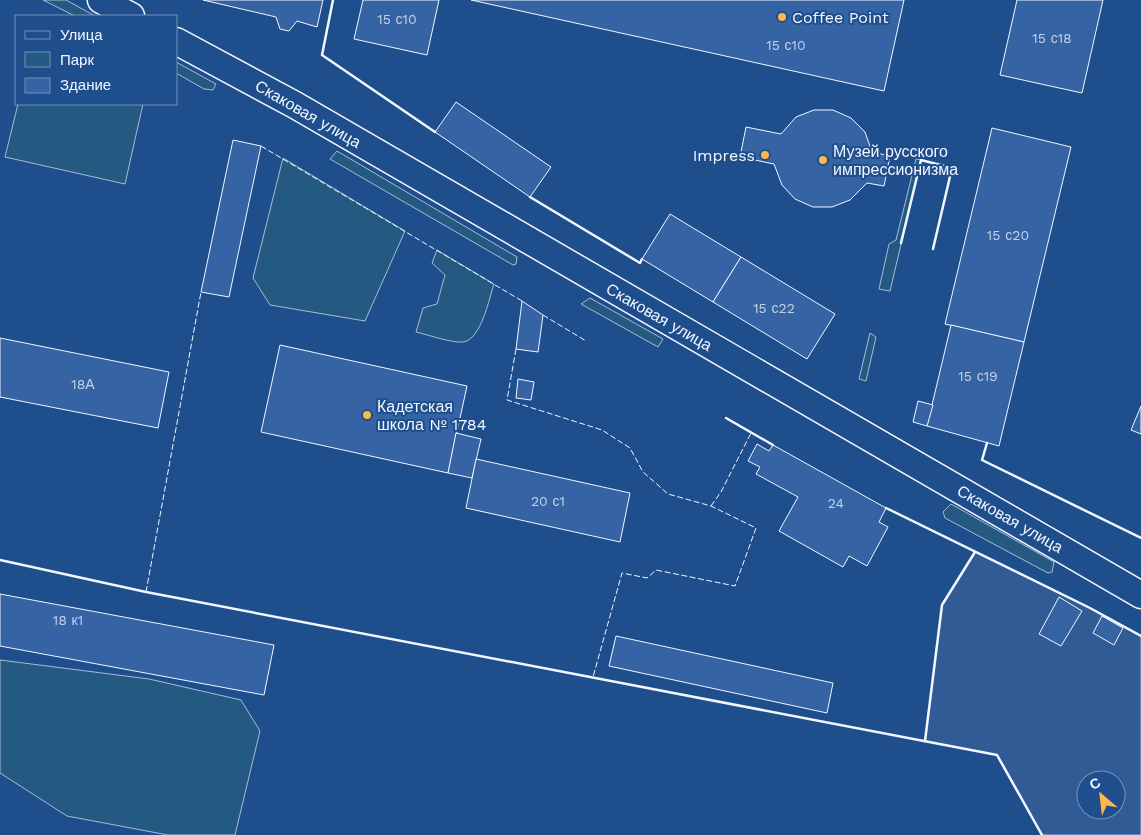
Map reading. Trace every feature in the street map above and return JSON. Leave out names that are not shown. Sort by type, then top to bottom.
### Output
[{"type":"street","points":[[101,0],[129,15]]},
{"type":"street","name":"Скаковая улица","points":[[178,42],[295,105],[1141,595]]},
{"type":"green space","points":[[43,0],[66,0],[93,15],[73,15]]},
{"type":"green space","points":[[178,63],[216,84],[213,90],[204,89],[178,74]]},
{"type":"green space","points":[[18,105],[143,105],[125,184],[5,157]]},
{"type":"green space","points":[[337,151],[517,257],[516,264],[513,265],[330,159]]},
{"type":"green space","points":[[283,158],[405,231],[365,321],[270,305],[253,278]]},
{"type":"green space","points":[[916,159],[921,160],[890,291],[879,289],[889,244],[896,240]]},
{"type":"green space","points":[[437,250],[494,284],[479,327],[469,340],[463,342],[446,340],[416,332],[423,308],[437,304],[445,275],[432,263]]},
{"type":"green space","points":[[590,298],[663,339],[658,347],[581,304]]},
{"type":"green space","points":[[870,333],[876,337],[866,381],[859,379]]},
{"type":"green space","points":[[951,504],[1054,562],[1052,572],[1048,573],[945,518],[943,512]]},
{"type":"green space","points":[[0,660],[149,679],[241,700],[260,731],[235,835],[168,835],[67,816],[0,773]]},
{"type":"shaded area","points":[[975,552],[1090,608],[1141,636],[1141,835],[1042,835],[997,755],[925,741],[942,605]]},
{"type":"building","points":[[203,0],[323,0],[317,27],[297,21],[289,31],[280,29],[276,17]]},
{"type":"building","points":[[363,0],[439,0],[427,55],[354,39]]},
{"type":"building","points":[[471,0],[904,0],[884,91]]},
{"type":"building","points":[[1017,0],[1103,0],[1082,93],[1000,75]]},
{"type":"building","points":[[456,102],[551,167],[530,197],[435,132]]},
{"type":"building","name":"Музей русского импрессионизма","points":[[814,110],[833,110],[851,118],[865,132],[872,152],[890,156],[884,186],[867,183],[850,200],[832,207],[813,207],[795,199],[782,185],[774,164],[740,157],[746,127],[781,134],[796,117]]},
{"type":"building","points":[[992,128],[1071,147],[1024,342],[945,324]]},
{"type":"building","points":[[233,140],[261,146],[229,297],[201,292]]},
{"type":"building","points":[[670,214],[741,257],[713,302],[642,259]]},
{"type":"building","points":[[741,257],[835,314],[807,359],[713,302]]},
{"type":"building","points":[[522,301],[543,315],[538,352],[516,349]]},
{"type":"building","points":[[951,325],[1024,342],[999,446],[927,426]]},
{"type":"building","points":[[0,338],[169,372],[158,428],[0,397]]},
{"type":"building","points":[[280,345],[467,386],[448,473],[261,432]]},
{"type":"building","points":[[518,379],[534,382],[531,400],[516,398]]},
{"type":"building","points":[[918,401],[933,405],[927,426],[913,422]]},
{"type":"building","points":[[1141,406],[1141,434],[1131,430]]},
{"type":"building","points":[[456,433],[481,439],[472,478],[448,473]]},
{"type":"building","points":[[757,444],[769,451],[773,445],[886,508],[879,522],[888,527],[867,566],[849,556],[843,567],[779,531],[798,497],[756,474],[760,467],[748,461]]},
{"type":"building","points":[[476,459],[630,493],[620,542],[466,508]]},
{"type":"building","points":[[0,594],[274,645],[264,695],[0,646]]},
{"type":"building","points":[[1059,597],[1082,611],[1061,646],[1039,634]]},
{"type":"building","points":[[1102,616],[1123,628],[1114,645],[1093,633]]},
{"type":"building","points":[[616,636],[833,683],[827,713],[609,666]]},
{"type":"fence","points":[[261,146],[522,301]]},
{"type":"fence","points":[[146,592],[201,292]]},
{"type":"fence","points":[[543,315],[586,341]]},
{"type":"fence","points":[[516,349],[507,400],[602,430],[630,448],[643,472],[668,494],[711,506],[756,528],[735,586],[656,570],[647,578],[622,573],[593,677]]},
{"type":"fence","points":[[711,506],[721,492],[751,433]]},
{"type":"wall","points":[[333,0],[322,55],[435,132]]},
{"type":"wall","points":[[901,243],[921,160],[952,168],[933,249]]},
{"type":"wall","points":[[530,197],[640,263],[642,259]]},
{"type":"wall","points":[[726,418],[773,445]]},
{"type":"wall","points":[[987,443],[982,460],[1141,538]]},
{"type":"wall","points":[[886,508],[1090,608],[1141,636]]},
{"type":"wall","points":[[925,741],[942,605],[975,552]]},
{"type":"wall","points":[[0,560],[146,592],[997,755],[1042,835]]},
{"type":"place","name":"Coffee Point","points":[[782,17]]},
{"type":"place","name":"Impress","points":[[765,155]]},
{"type":"place","name":"Музей русского импрессионизма","points":[[823,160]]},
{"type":"place","name":"Кадетская школа № 1784","points":[[367,415]]}]
